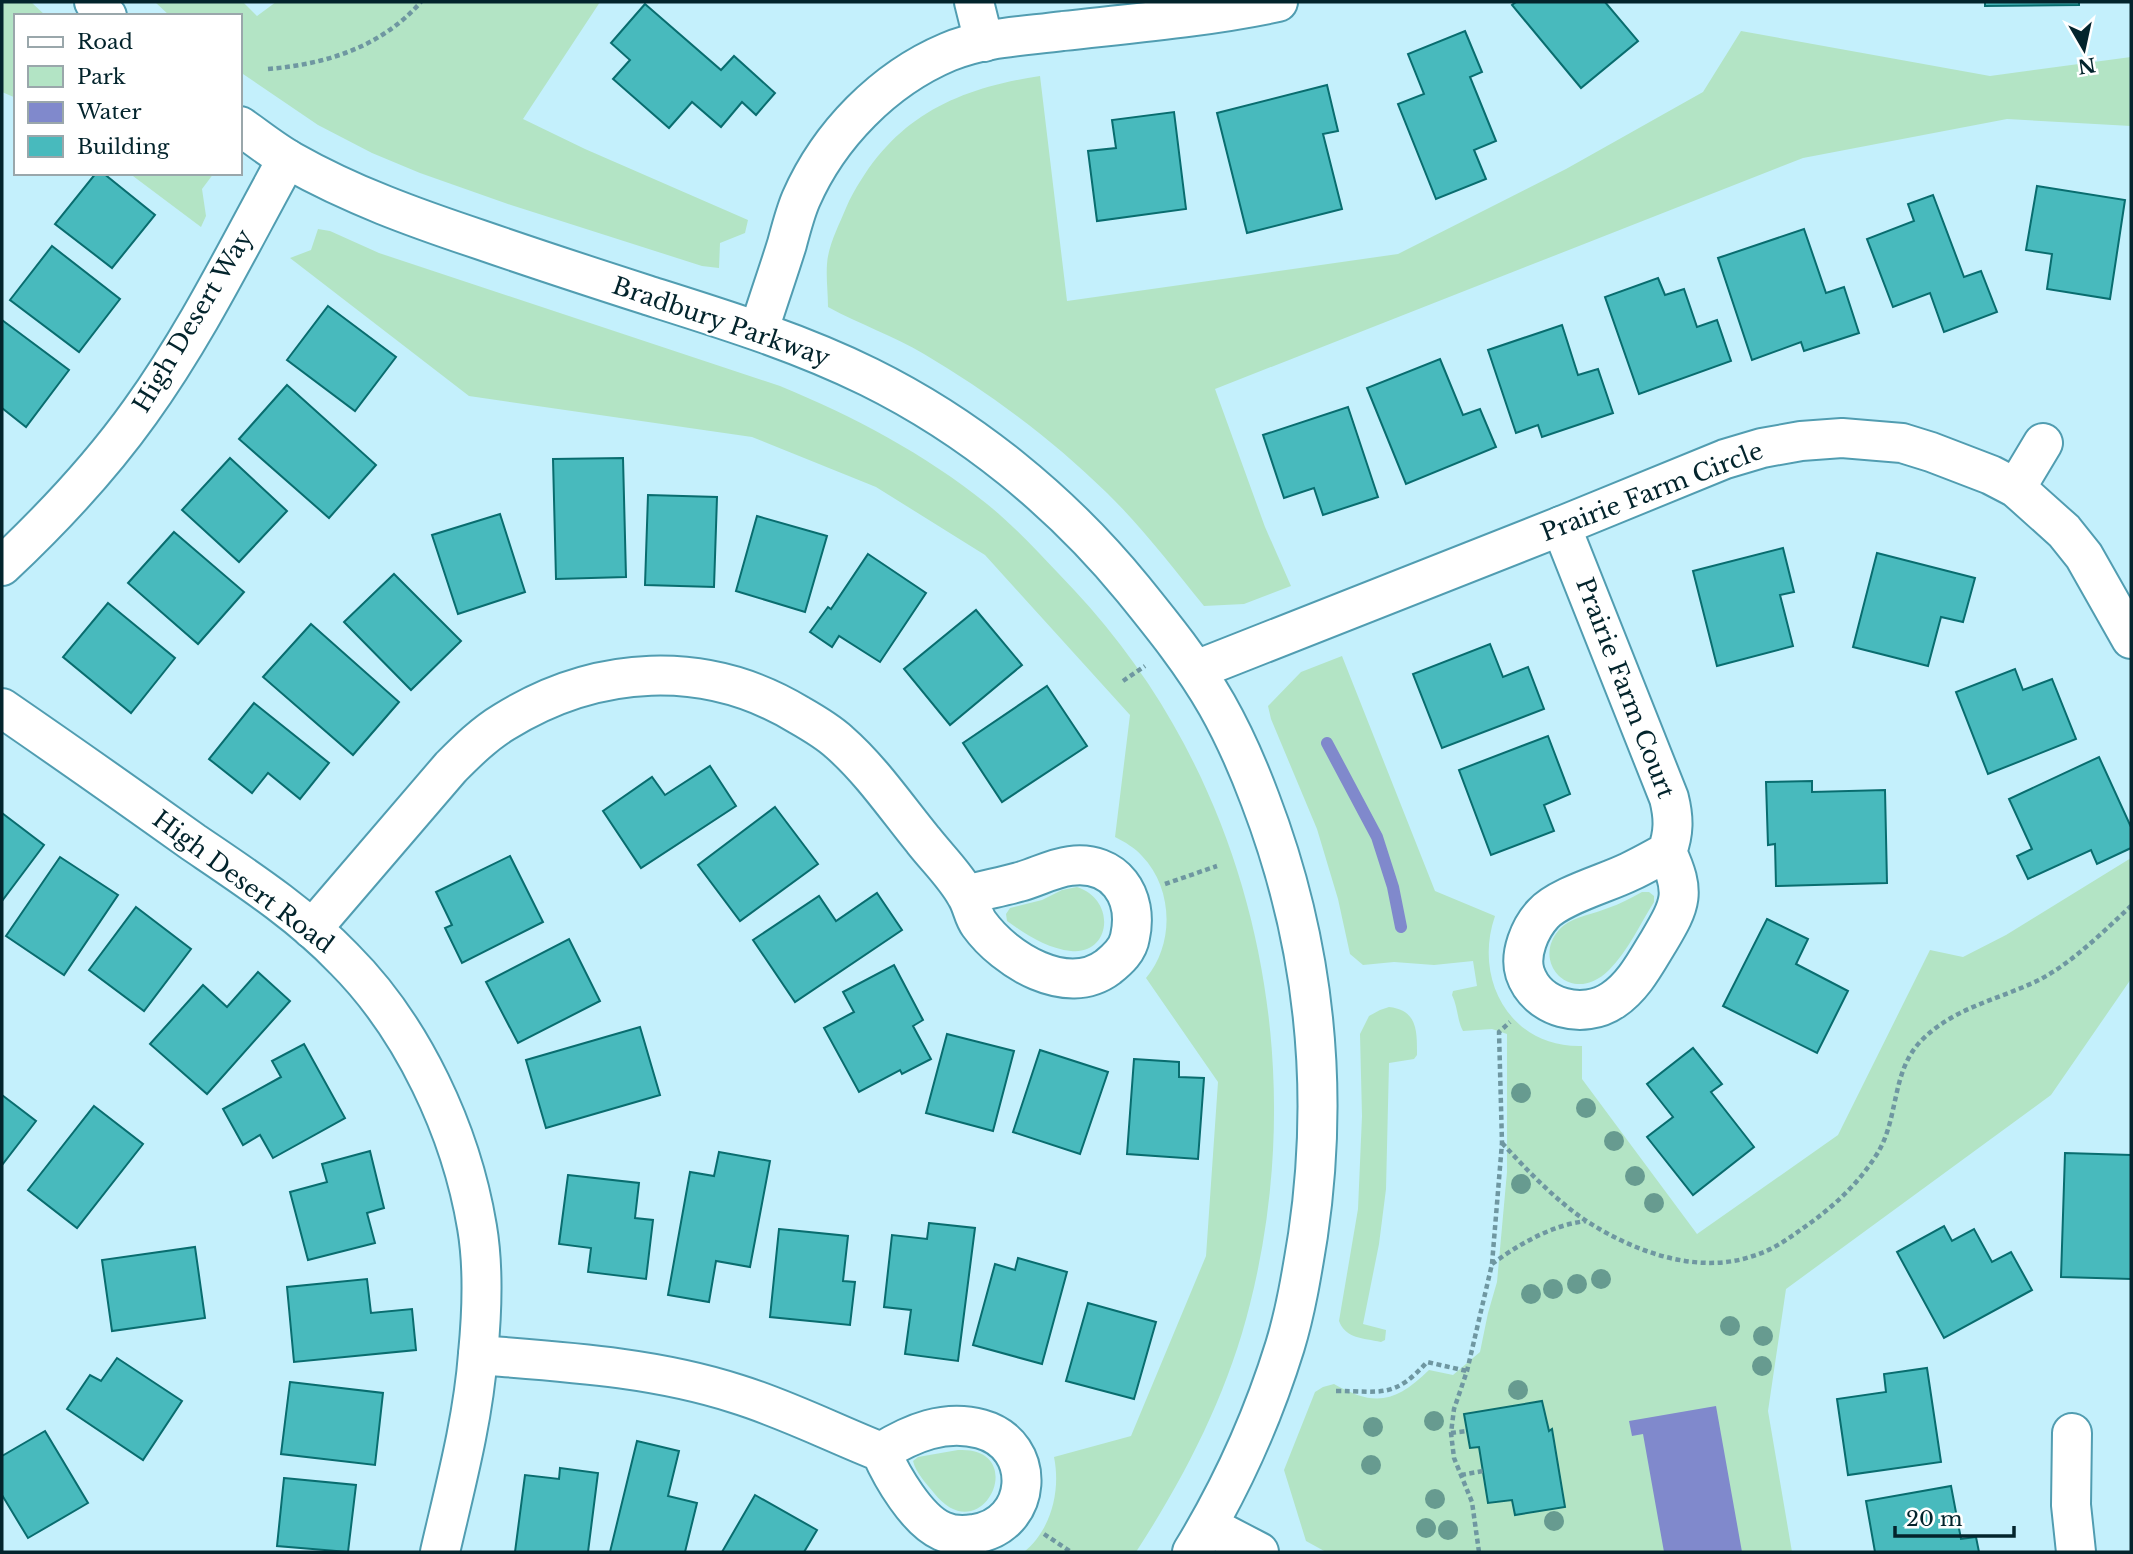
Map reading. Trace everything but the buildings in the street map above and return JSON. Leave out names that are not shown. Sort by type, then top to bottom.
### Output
[{"type":"street","points":[[974,2],[984,42]]},
{"type":"street","points":[[759,330],[801,200],[834,142],[876,99],[911,73],[948,52],[984,42],[1089,28],[1171,21],[1278,2]]},
{"type":"street","name":"Bradbury Parkway","points":[[242,127],[287,159],[369,200],[566,269],[759,330],[829,358],[903,394],[997,458],[1082,531],[1127,581],[1196,670],[1221,711],[1239,749],[1287,876],[1304,954],[1316,1035],[1319,1107],[1312,1210],[1297,1300],[1286,1344],[1257,1422],[1200,1539]]},
{"type":"street","name":"High Desert Way","points":[[2,566],[92,473],[140,413],[180,352],[287,159]]},
{"type":"street","name":"Prairie Farm Circle","points":[[1196,670],[1725,459],[1762,448],[1801,441],[1842,438],[1902,443],[1991,475],[2016,488],[2063,531],[2084,556],[2131,639]]},
{"type":"street","points":[[2016,488],[2043,443]]},
{"type":"street","name":"Prairie Farm Court","points":[[1561,526],[1669,798],[1673,814],[1673,836],[1667,852]]},
{"type":"street","points":[[313,929],[451,767],[473,745],[503,722],[542,702],[581,688],[615,679],[654,675],[689,676],[721,682],[755,693],[786,708],[838,741],[864,766],[966,895]]},
{"type":"street","name":"High Desert Road","points":[[2,708],[253,883],[313,929],[352,967],[390,1014],[427,1076],[457,1149],[477,1228],[480,1265],[478,1355],[465,1440],[440,1552]]},
{"type":"street","points":[[478,1355],[597,1366],[657,1374],[702,1384],[768,1405],[881,1452]]},
{"type":"street","points":[[2072,1433],[2071,1505],[2076,1552]]},
{"type":"street","points":[[1200,1539],[1259,1552]]},
{"type":"path","points":[[268,69],[300,66],[350,52],[391,30],[421,2]]},
{"type":"path","points":[[1157,887],[1217,866]]},
{"type":"path","points":[[1502,1143],[1539,1181],[1587,1221],[1610,1234],[1656,1254],[1696,1263],[1733,1262],[1753,1256],[1774,1248],[1833,1207],[1865,1173],[1887,1134],[1902,1071],[1908,1057],[1930,1031],[1956,1013],[2055,971],[2131,906]]},
{"type":"path","points":[[1479,1552],[1472,1502],[1454,1458],[1451,1433],[1454,1409],[1467,1371],[1492,1264],[1502,1143],[1499,1032],[1517,1015]]},
{"type":"path","points":[[1492,1264],[1524,1244],[1567,1223],[1587,1221]]},
{"type":"path","points":[[1336,1391],[1388,1391],[1409,1381],[1427,1362],[1467,1371]]},
{"type":"path","points":[[1451,1433],[1467,1431]]},
{"type":"path","points":[[1461,1475],[1483,1471]]},
{"type":"path","points":[[1037,1529],[1071,1552]]},
{"type":"green space","points":[[2,2],[31,2],[44,14],[14,14],[14,97],[2,92]]},
{"type":"green space","points":[[155,2],[243,2],[257,16],[276,2],[600,2],[523,119],[748,220],[745,233],[720,243],[719,268],[702,266],[420,173],[372,153],[318,125],[242,73],[242,14],[168,14]]},
{"type":"green space","points":[[1741,31],[1990,76],[2131,57],[2131,126],[2007,119],[1803,158],[1215,389],[1265,527],[1291,586],[1244,604],[1204,606],[1120,506],[1042,436],[973,385],[924,354],[828,307],[829,250],[862,178],[901,132],[949,101],[977,90],[1040,76],[1067,301],[1398,254],[1566,169],[1703,92]]},
{"type":"green space","points":[[132,175],[212,175],[202,189],[206,216],[201,227]]},
{"type":"green space","points":[[318,229],[330,231],[379,253],[780,386],[888,438],[963,486],[1015,529],[1106,626],[1161,704],[1207,791],[1234,861],[1254,933],[1267,1006],[1274,1081],[1273,1156],[1265,1231],[1250,1304],[1230,1369],[1188,1463],[1136,1552],[1024,1552],[1041,1533],[1052,1509],[1056,1483],[1054,1457],[1131,1436],[1206,1256],[1218,1082],[1146,978],[1162,949],[1166,916],[1165,900],[1152,869],[1136,850],[1115,837],[1130,715],[985,555],[876,487],[752,437],[469,396],[290,258],[311,250]]},
{"type":"green space","points":[[1342,656],[1435,891],[1495,916],[1489,940],[1489,963],[1494,985],[1503,1005],[1517,1022],[1535,1035],[1557,1044],[1582,1046],[1582,1079],[1697,1234],[1838,1135],[1930,950],[1963,957],[2006,935],[2131,858],[2131,979],[2051,1095],[1786,1289],[1768,1411],[1792,1552],[1326,1552],[1306,1541],[1284,1470],[1315,1392],[1334,1384],[1361,1396],[1384,1398],[1406,1389],[1429,1370],[1453,1375],[1480,1352],[1497,1282],[1507,1172],[1507,1034],[1492,1029],[1463,1031],[1452,995],[1453,991],[1477,986],[1473,961],[1434,965],[1394,962],[1363,965],[1350,954],[1338,899],[1317,829],[1271,719],[1268,706],[1301,672]]},
{"type":"green space","points":[[1077,887],[1099,903],[1103,914],[1101,936],[1094,945],[1084,950],[1071,951],[1045,944],[1007,921],[1006,914],[1010,908]]},
{"type":"green space","points":[[1642,892],[1649,892],[1654,896],[1654,902],[1628,946],[1609,970],[1594,981],[1580,984],[1568,982],[1558,975],[1551,964],[1550,952],[1553,939],[1563,926]]},
{"type":"green space","points":[[1389,1007],[1399,1009],[1411,1017],[1416,1030],[1417,1055],[1414,1059],[1389,1063],[1386,1189],[1379,1244],[1363,1324],[1386,1330],[1385,1340],[1381,1342],[1351,1334],[1339,1321],[1358,1209],[1362,1116],[1360,1034],[1369,1016]]},
{"type":"green space","points":[[958,1450],[980,1453],[992,1464],[996,1478],[992,1493],[982,1505],[968,1511],[952,1509],[934,1493],[919,1474],[913,1461],[918,1457]]},
{"type":"water","points":[[1716,1406],[1742,1552],[1664,1552],[1643,1434],[1632,1436],[1629,1421]]},
{"type":"waterway","points":[[1327,743],[1377,837],[1393,887],[1401,927]]}]
